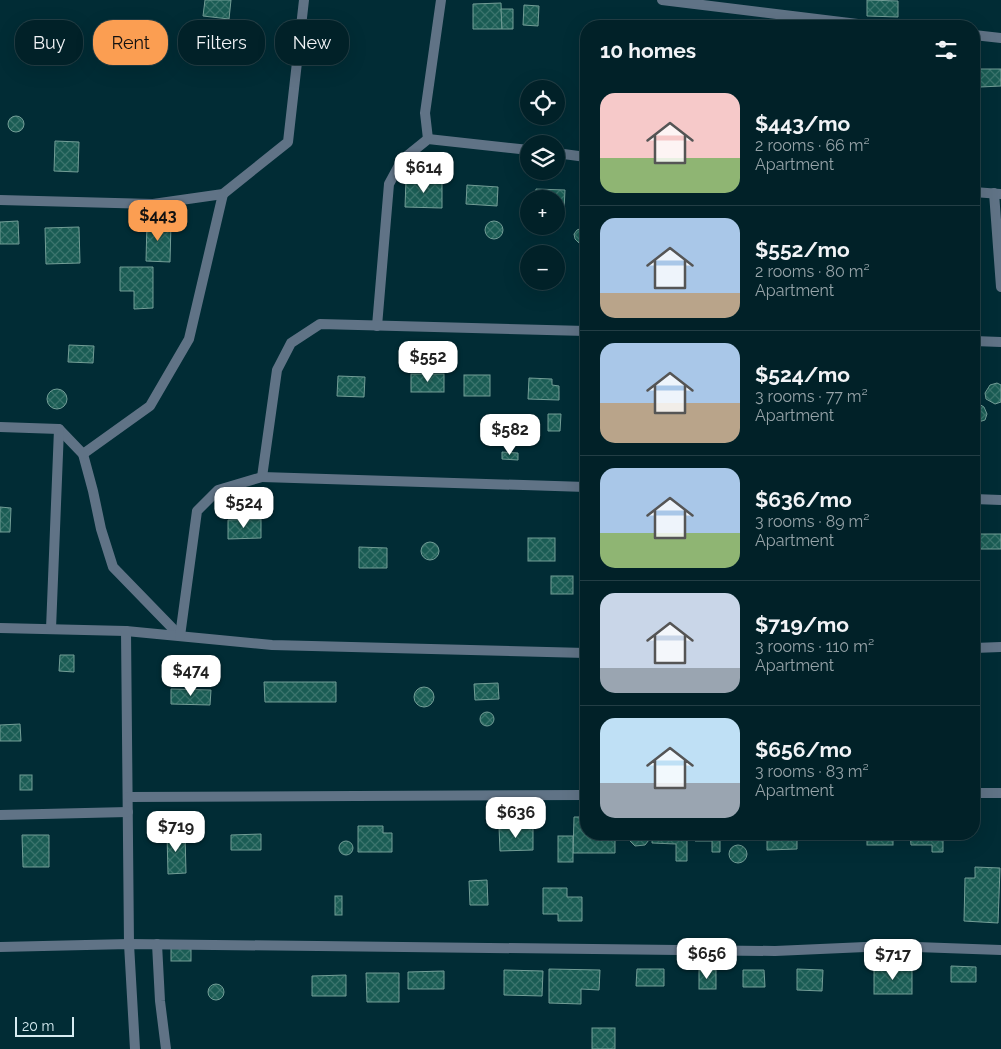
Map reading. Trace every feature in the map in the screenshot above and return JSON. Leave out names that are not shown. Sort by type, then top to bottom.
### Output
[{"type":"street","points":[[0,200],[153,204],[223,194],[288,142],[304,0]]},
{"type":"street","points":[[428,139],[425,113],[441,0]]},
{"type":"street","points":[[662,0],[825,20]]},
{"type":"street","points":[[980,36],[1001,38]]},
{"type":"street","points":[[377,326],[389,184],[402,160],[428,139],[520,149]]},
{"type":"street","points":[[565,154],[580,156]]},
{"type":"street","points":[[980,192],[998,193],[1001,287]]},
{"type":"street","points":[[83,454],[150,406],[189,339],[223,194]]},
{"type":"street","points":[[262,477],[277,370],[291,343],[320,324],[580,331]]},
{"type":"street","points":[[980,341],[1001,342]]},
{"type":"street","points":[[0,427],[59,429],[83,454],[94,490],[101,529],[113,567],[180,636]]},
{"type":"street","points":[[51,629],[59,429]]},
{"type":"street","points":[[180,636],[197,511],[218,490],[262,477],[580,487]]},
{"type":"street","points":[[980,499],[1001,500]]},
{"type":"street","points":[[0,628],[126,631],[272,645],[580,653]]},
{"type":"street","points":[[126,631],[129,944],[134,1049]]},
{"type":"street","points":[[980,648],[1001,647]]},
{"type":"street","points":[[980,794],[1001,793]]},
{"type":"street","points":[[128,796],[580,795]]},
{"type":"street","points":[[0,815],[128,812]]},
{"type":"street","points":[[157,944],[160,1001],[166,1049]]},
{"type":"street","points":[[0,947],[157,944],[775,951],[888,946],[1001,950]]},
{"type":"building","points":[[205,0],[231,0],[229,19],[203,16]]},
{"type":"building","points":[[867,0],[898,1],[898,17],[867,16]]},
{"type":"building","points":[[501,3],[502,29],[473,29],[473,4]]},
{"type":"building","points":[[524,5],[539,6],[538,26],[523,25]]},
{"type":"building","points":[[501,9],[513,9],[513,29],[502,29]]},
{"type":"building","points":[[980,69],[1001,69],[1001,86],[980,87]]},
{"type":"building","points":[[13,116],[19,116],[24,121],[22,130],[13,132],[8,127],[8,121]]},
{"type":"building","points":[[55,141],[79,142],[78,172],[54,171]]},
{"type":"building","points":[[406,180],[442,180],[442,208],[405,207]]},
{"type":"building","points":[[467,185],[498,187],[497,206],[466,204]]},
{"type":"building","points":[[18,221],[19,244],[0,244],[0,222]]},
{"type":"building","points":[[494,221],[500,224],[503,230],[500,236],[494,239],[488,236],[485,230],[488,224]]},
{"type":"building","points":[[147,222],[171,223],[170,262],[146,261]]},
{"type":"building","points":[[79,227],[80,263],[46,264],[45,228]]},
{"type":"building","points":[[580,229],[580,244],[575,239],[574,234]]},
{"type":"building","points":[[120,267],[153,267],[153,308],[134,309],[134,291],[120,291]]},
{"type":"building","points":[[69,345],[94,346],[93,363],[68,362]]},
{"type":"building","points":[[411,374],[444,374],[444,392],[411,392]]},
{"type":"building","points":[[464,375],[490,375],[490,396],[464,396]]},
{"type":"building","points":[[338,376],[365,377],[364,397],[337,396]]},
{"type":"building","points":[[529,378],[552,379],[552,385],[559,386],[559,400],[528,399]]},
{"type":"building","points":[[997,383],[1001,385],[1001,402],[995,404],[986,399],[985,393],[990,385]]},
{"type":"building","points":[[57,389],[64,392],[67,399],[64,406],[57,409],[50,406],[47,399],[50,392]]},
{"type":"building","points":[[980,405],[984,407],[987,414],[985,420],[980,422]]},
{"type":"building","points":[[548,414],[561,414],[560,431],[548,431]]},
{"type":"building","points":[[502,452],[518,453],[518,460],[502,459]]},
{"type":"building","points":[[0,507],[11,508],[10,532],[0,532]]},
{"type":"building","points":[[261,519],[261,538],[228,539],[228,520]]},
{"type":"building","points":[[980,534],[1001,534],[1001,549],[980,549]]},
{"type":"building","points":[[528,538],[555,538],[555,561],[528,561]]},
{"type":"building","points":[[430,542],[436,545],[439,551],[436,557],[430,560],[424,557],[421,551],[424,545]]},
{"type":"building","points":[[359,547],[387,548],[387,568],[359,568]]},
{"type":"building","points":[[551,576],[573,576],[573,594],[551,594]]},
{"type":"building","points":[[60,655],[74,655],[74,672],[59,671]]},
{"type":"building","points":[[264,682],[336,682],[336,702],[265,702]]},
{"type":"building","points":[[498,683],[499,699],[475,700],[474,684]]},
{"type":"building","points":[[424,687],[431,690],[434,697],[431,704],[424,707],[417,704],[414,697],[417,690]]},
{"type":"building","points":[[171,689],[211,690],[210,705],[171,704]]},
{"type":"building","points":[[484,712],[490,712],[494,719],[490,726],[484,726],[480,722],[480,716]]},
{"type":"building","points":[[20,724],[21,741],[0,741],[0,725]]},
{"type":"building","points":[[20,775],[32,775],[32,790],[20,790]]},
{"type":"building","points":[[574,817],[580,817],[580,840],[615,840],[615,853],[573,853]]},
{"type":"building","points":[[358,826],[383,826],[383,833],[392,833],[392,852],[358,852]]},
{"type":"building","points":[[499,827],[533,827],[533,850],[500,851]]},
{"type":"building","points":[[185,833],[186,873],[168,874],[167,834]]},
{"type":"building","points":[[261,834],[261,850],[231,850],[231,835]]},
{"type":"building","points":[[22,835],[49,835],[49,867],[23,867]]},
{"type":"building","points":[[558,836],[573,836],[573,862],[558,862]]},
{"type":"building","points":[[649,840],[645,845],[635,846],[630,841]]},
{"type":"building","points":[[652,840],[687,840],[687,861],[676,861],[676,844],[652,843]]},
{"type":"building","points":[[720,840],[720,852],[712,852],[712,841],[695,841]]},
{"type":"building","points":[[767,840],[797,840],[797,849],[767,850]]},
{"type":"building","points":[[867,840],[893,840],[893,845],[867,845]]},
{"type":"building","points":[[911,840],[943,840],[943,852],[932,852],[932,845],[911,845]]},
{"type":"building","points":[[343,841],[349,841],[353,848],[349,855],[343,855],[339,851],[339,845]]},
{"type":"building","points":[[734,845],[742,845],[747,850],[745,861],[734,863],[729,858],[729,850]]},
{"type":"building","points":[[975,867],[1000,868],[998,923],[964,921],[965,878],[975,878]]},
{"type":"building","points":[[487,880],[488,905],[470,905],[469,881]]},
{"type":"building","points":[[543,888],[567,888],[567,897],[582,897],[582,921],[558,921],[558,914],[543,914]]},
{"type":"building","points":[[335,896],[342,896],[342,915],[335,915]]},
{"type":"building","points":[[171,948],[191,948],[191,961],[171,961]]},
{"type":"building","points":[[951,966],[976,967],[976,982],[951,982]]},
{"type":"building","points":[[874,968],[912,968],[912,994],[874,994]]},
{"type":"building","points":[[549,969],[600,970],[599,990],[581,989],[581,1004],[549,1003]]},
{"type":"building","points":[[637,969],[664,969],[664,986],[636,986]]},
{"type":"building","points":[[797,969],[823,970],[822,991],[797,990]]},
{"type":"building","points":[[504,970],[543,971],[542,996],[504,995]]},
{"type":"building","points":[[699,970],[716,970],[716,989],[699,989]]},
{"type":"building","points":[[743,970],[764,970],[765,987],[743,987]]},
{"type":"building","points":[[444,971],[444,989],[408,989],[408,972]]},
{"type":"building","points":[[366,973],[399,973],[399,1002],[367,1002]]},
{"type":"building","points":[[346,975],[346,996],[312,996],[312,976]]},
{"type":"building","points":[[216,984],[222,986],[224,992],[222,998],[216,1000],[210,998],[208,992],[210,986]]},
{"type":"building","points":[[592,1028],[615,1028],[615,1049],[592,1049]]}]
